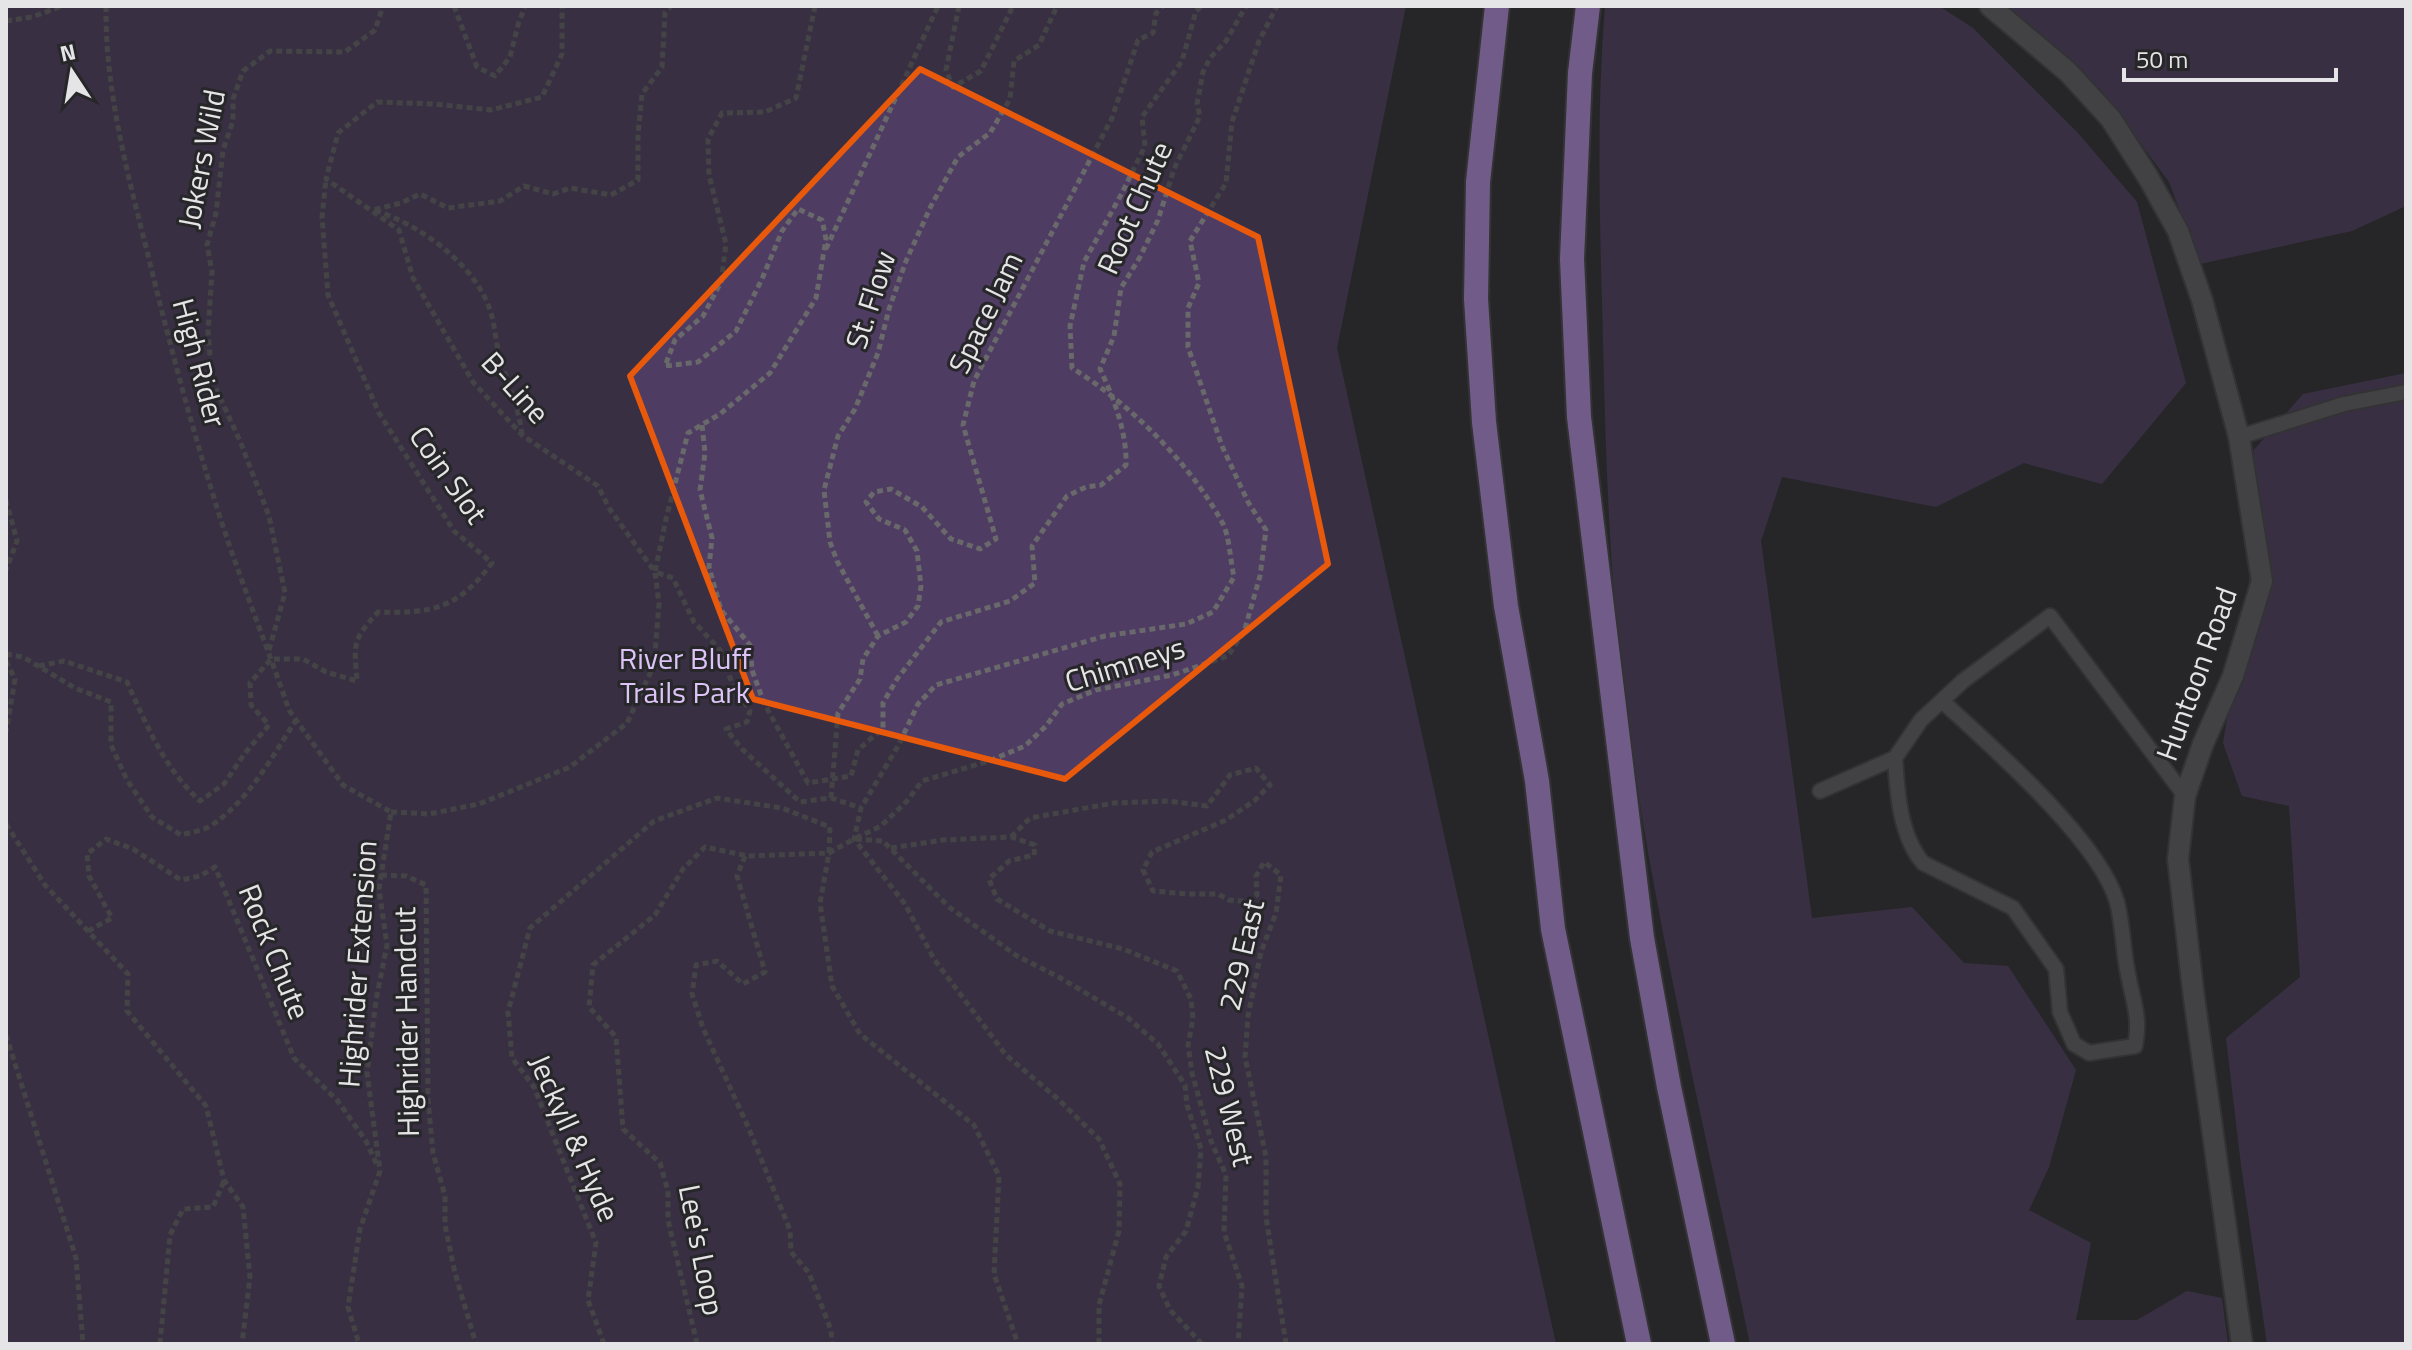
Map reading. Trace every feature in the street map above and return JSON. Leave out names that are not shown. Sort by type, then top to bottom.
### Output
[{"type":"highway","points":[[1497,6],[1478,182],[1476,299],[1484,422],[1506,606],[1537,781],[1553,929],[1639,1344]]},
{"type":"highway","points":[[1588,6],[1580,73],[1572,259],[1579,417],[1642,938],[1669,1087],[1723,1344]]},
{"type":"street","name":"Huntoon Road","points":[[1990,6],[2068,72],[2111,119],[2156,191],[2178,231],[2202,300],[2239,437],[2262,581],[2233,676],[2203,744],[2185,796],[2178,859],[2242,1344]]},
{"type":"lane","points":[[2239,437],[2344,404],[2406,392]]},
{"type":"lane","points":[[1820,791],[1895,758],[1921,720],[1963,681],[2050,616],[2185,796]]},
{"type":"lane","points":[[1895,758],[1897,796],[1914,852],[1923,863],[2013,908],[2056,969],[2060,1012],[2074,1044],[2089,1053],[2135,1046],[2140,1025],[2116,900],[2093,855],[1995,750],[1942,701]]},
{"type":"path","points":[[6,21],[32,17],[62,6]]},
{"type":"path","name":"High Rider","points":[[106,6],[106,44],[127,170],[168,339],[215,500],[289,710],[296,720]]},
{"type":"path","name":"Jokers Wild","points":[[269,651],[285,593],[269,516],[212,380],[208,332],[212,272],[207,245],[216,213],[223,150],[233,121],[233,99],[243,71],[270,51],[345,52],[375,30],[383,6]]},
{"type":"path","points":[[454,6],[477,67],[495,76],[510,57],[525,6]]},
{"type":"path","points":[[326,179],[338,133],[377,102],[491,110],[542,97],[562,54],[562,6]]},
{"type":"path","points":[[373,210],[420,194],[448,208],[500,201],[524,186],[553,194],[570,188],[611,195],[638,180],[642,94],[662,67],[665,13],[671,6]]},
{"type":"path","points":[[391,812],[429,814],[479,804],[570,767],[627,723],[654,665],[659,604],[655,572],[688,433],[720,414],[770,373],[816,298],[826,239],[822,220],[798,209],[782,231],[736,331],[698,362],[665,366],[675,340],[703,316],[721,282],[726,244],[709,175],[708,139],[722,113],[765,112],[796,98],[815,6]]},
{"type":"path","points":[[824,253],[938,6]]},
{"type":"path","points":[[959,6],[946,70],[953,87],[981,71],[1013,6]]},
{"type":"path","name":"St. Flow","points":[[878,636],[837,561],[830,542],[824,490],[838,436],[855,409],[867,381],[906,261],[931,206],[958,157],[990,133],[1010,99],[1014,61],[1039,45],[1057,6]]},
{"type":"path","name":"Space Jam","points":[[878,636],[906,622],[918,606],[921,586],[917,551],[905,530],[879,519],[866,502],[874,492],[891,489],[922,507],[951,539],[980,549],[996,539],[963,425],[974,381],[1112,118],[1138,40],[1153,33],[1156,13],[1163,6]]},
{"type":"path","points":[[854,839],[861,808],[898,746],[918,704],[936,685],[1105,636],[1186,624],[1213,612],[1234,577],[1223,525],[1185,470],[1113,395],[1072,368],[1070,326],[1084,262],[1145,146],[1142,117],[1182,61],[1196,11],[1202,6]]},
{"type":"path","name":"Root Chute","points":[[831,779],[851,776],[858,750],[883,728],[883,703],[897,679],[941,622],[1010,601],[1035,583],[1032,546],[1067,496],[1086,487],[1101,485],[1126,465],[1127,454],[1113,395],[1100,369],[1114,336],[1121,288],[1158,220],[1174,169],[1200,116],[1197,104],[1203,72],[1246,6]]},
{"type":"path","name":"Chimneys","points":[[854,839],[881,826],[922,781],[989,761],[1025,746],[1046,726],[1062,704],[1096,690],[1172,675],[1228,656],[1244,632],[1260,576],[1266,530],[1248,502],[1222,446],[1188,347],[1188,308],[1199,283],[1190,241],[1226,183],[1232,122],[1259,41],[1277,6]]},
{"type":"path","name":"B-Line","points":[[326,179],[399,230],[413,278],[473,382],[522,435],[598,486],[609,508],[655,572],[673,578],[694,622],[720,650],[732,683],[750,711],[747,722],[726,729],[742,749],[800,802],[831,798]]},
{"type":"path","name":"Coin Slot","points":[[271,659],[303,659],[326,672],[357,681],[357,635],[378,612],[439,609],[476,584],[492,563],[454,531],[379,413],[328,295],[322,217],[326,179]]},
{"type":"path","points":[[373,210],[417,228],[476,280],[490,310],[499,353],[514,394],[522,435]]},
{"type":"path","points":[[702,425],[705,453],[700,490],[712,538],[709,567],[721,610],[750,645],[752,670],[764,703],[808,783],[831,779]]},
{"type":"path","points":[[6,500],[17,541],[6,570]]},
{"type":"path","points":[[861,808],[831,798],[831,779],[838,713],[860,679],[863,659],[878,636]]},
{"type":"path","points":[[6,654],[23,657],[75,688],[111,702],[111,745],[127,780],[152,817],[181,835],[209,827],[238,803],[296,720]]},
{"type":"path","points":[[39,666],[64,661],[127,682],[161,755],[180,783],[200,801],[224,784],[269,725],[251,705],[250,683],[271,659]]},
{"type":"path","points":[[6,661],[15,679],[6,732]]},
{"type":"path","name":"Highrider Extension","points":[[296,720],[343,785],[391,812],[379,889],[387,945],[367,1073],[380,1171],[360,1229],[348,1307],[359,1344]]},
{"type":"path","name":"229 East","points":[[1011,837],[1030,818],[1114,803],[1168,801],[1207,806],[1230,775],[1256,768],[1270,785],[1254,801],[1226,820],[1152,852],[1143,870],[1153,891],[1218,894],[1229,900],[1250,902],[1257,895],[1256,876],[1264,862],[1281,875],[1276,913],[1261,952],[1248,1016],[1245,1057],[1266,1157],[1266,1217],[1286,1344]]},
{"type":"path","name":"Jeckyll & Hyde","points":[[604,1344],[588,1300],[596,1243],[534,1087],[512,1058],[508,1012],[530,928],[654,821],[717,798],[782,808],[830,827],[829,853]]},
{"type":"path","points":[[6,824],[45,885],[128,974],[127,1011],[206,1106],[224,1180],[243,1207],[250,1277],[242,1344]]},
{"type":"path","points":[[890,848],[943,840],[1011,837]]},
{"type":"path","name":"229 West","points":[[1011,837],[1035,845],[1034,855],[1009,861],[989,879],[997,899],[1050,931],[1123,949],[1177,971],[1191,999],[1193,1019],[1188,1045],[1192,1073],[1211,1141],[1226,1175],[1224,1232],[1242,1286],[1238,1344]]},
{"type":"path","name":"Rock Chute","points":[[88,931],[112,918],[89,876],[87,854],[106,839],[133,849],[181,880],[200,876],[215,867],[294,1058],[337,1100],[366,1141],[380,1171]]},
{"type":"path","points":[[854,839],[883,841],[949,907],[1017,956],[1128,1018],[1158,1044],[1185,1085],[1190,1116],[1201,1149],[1198,1187],[1186,1231],[1166,1257],[1159,1286],[1170,1310],[1202,1344]]},
{"type":"path","points":[[854,839],[905,904],[934,959],[1006,1055],[1099,1139],[1120,1184],[1119,1231],[1099,1305],[1099,1344]]},
{"type":"path","name":"Lee's Loop","points":[[697,1344],[668,1220],[668,1191],[660,1163],[623,1129],[616,1037],[589,1007],[593,965],[655,915],[683,869],[705,847],[745,856],[829,853],[854,839]]},
{"type":"path","points":[[829,853],[820,903],[832,986],[860,1034],[974,1125],[999,1176],[994,1274],[1018,1344]]},
{"type":"path","points":[[745,856],[737,876],[765,972],[743,984],[717,961],[696,965],[692,994],[703,1028],[790,1230],[791,1252],[809,1273],[831,1330],[832,1344]]},
{"type":"path","name":"Highrider Handcut","points":[[381,875],[406,876],[426,885],[428,1100],[433,1153],[445,1196],[445,1225],[455,1273],[476,1344]]},
{"type":"path","points":[[6,1035],[76,1258],[83,1344]]},
{"type":"path","points":[[160,1344],[170,1235],[183,1209],[213,1207],[224,1180]]},
{"type":"highlighted area","points":[[920,69],[1258,237],[1328,564],[1065,779],[753,699],[630,376]]},
{"type":"green space","name":"River Bluff Trails Park","points":[[6,6],[1406,6],[1337,348],[1556,1344],[6,1344]]},
{"type":"green space","points":[[1605,6],[1939,6],[1973,28],[2077,132],[2137,202],[2186,383],[2102,484],[2024,463],[1936,507],[1782,477],[1761,541],[1812,918],[1912,907],[1964,963],[2008,966],[2076,1070],[2049,1167],[2029,1210],[2091,1243],[2076,1320],[2137,1320],[2187,1291],[2222,1298],[2228,1344],[1750,1344],[1653,880],[1622,677],[1610,532],[1601,256],[1600,130]]},
{"type":"green space","points":[[2003,6],[2406,6],[2406,206],[2352,231],[2200,264],[2169,182],[2102,91]]},
{"type":"green space","points":[[2406,373],[2406,1344],[2267,1344],[2226,1038],[2300,977],[2289,806],[2242,796],[2223,743],[2250,575],[2246,459],[2303,394]]}]
